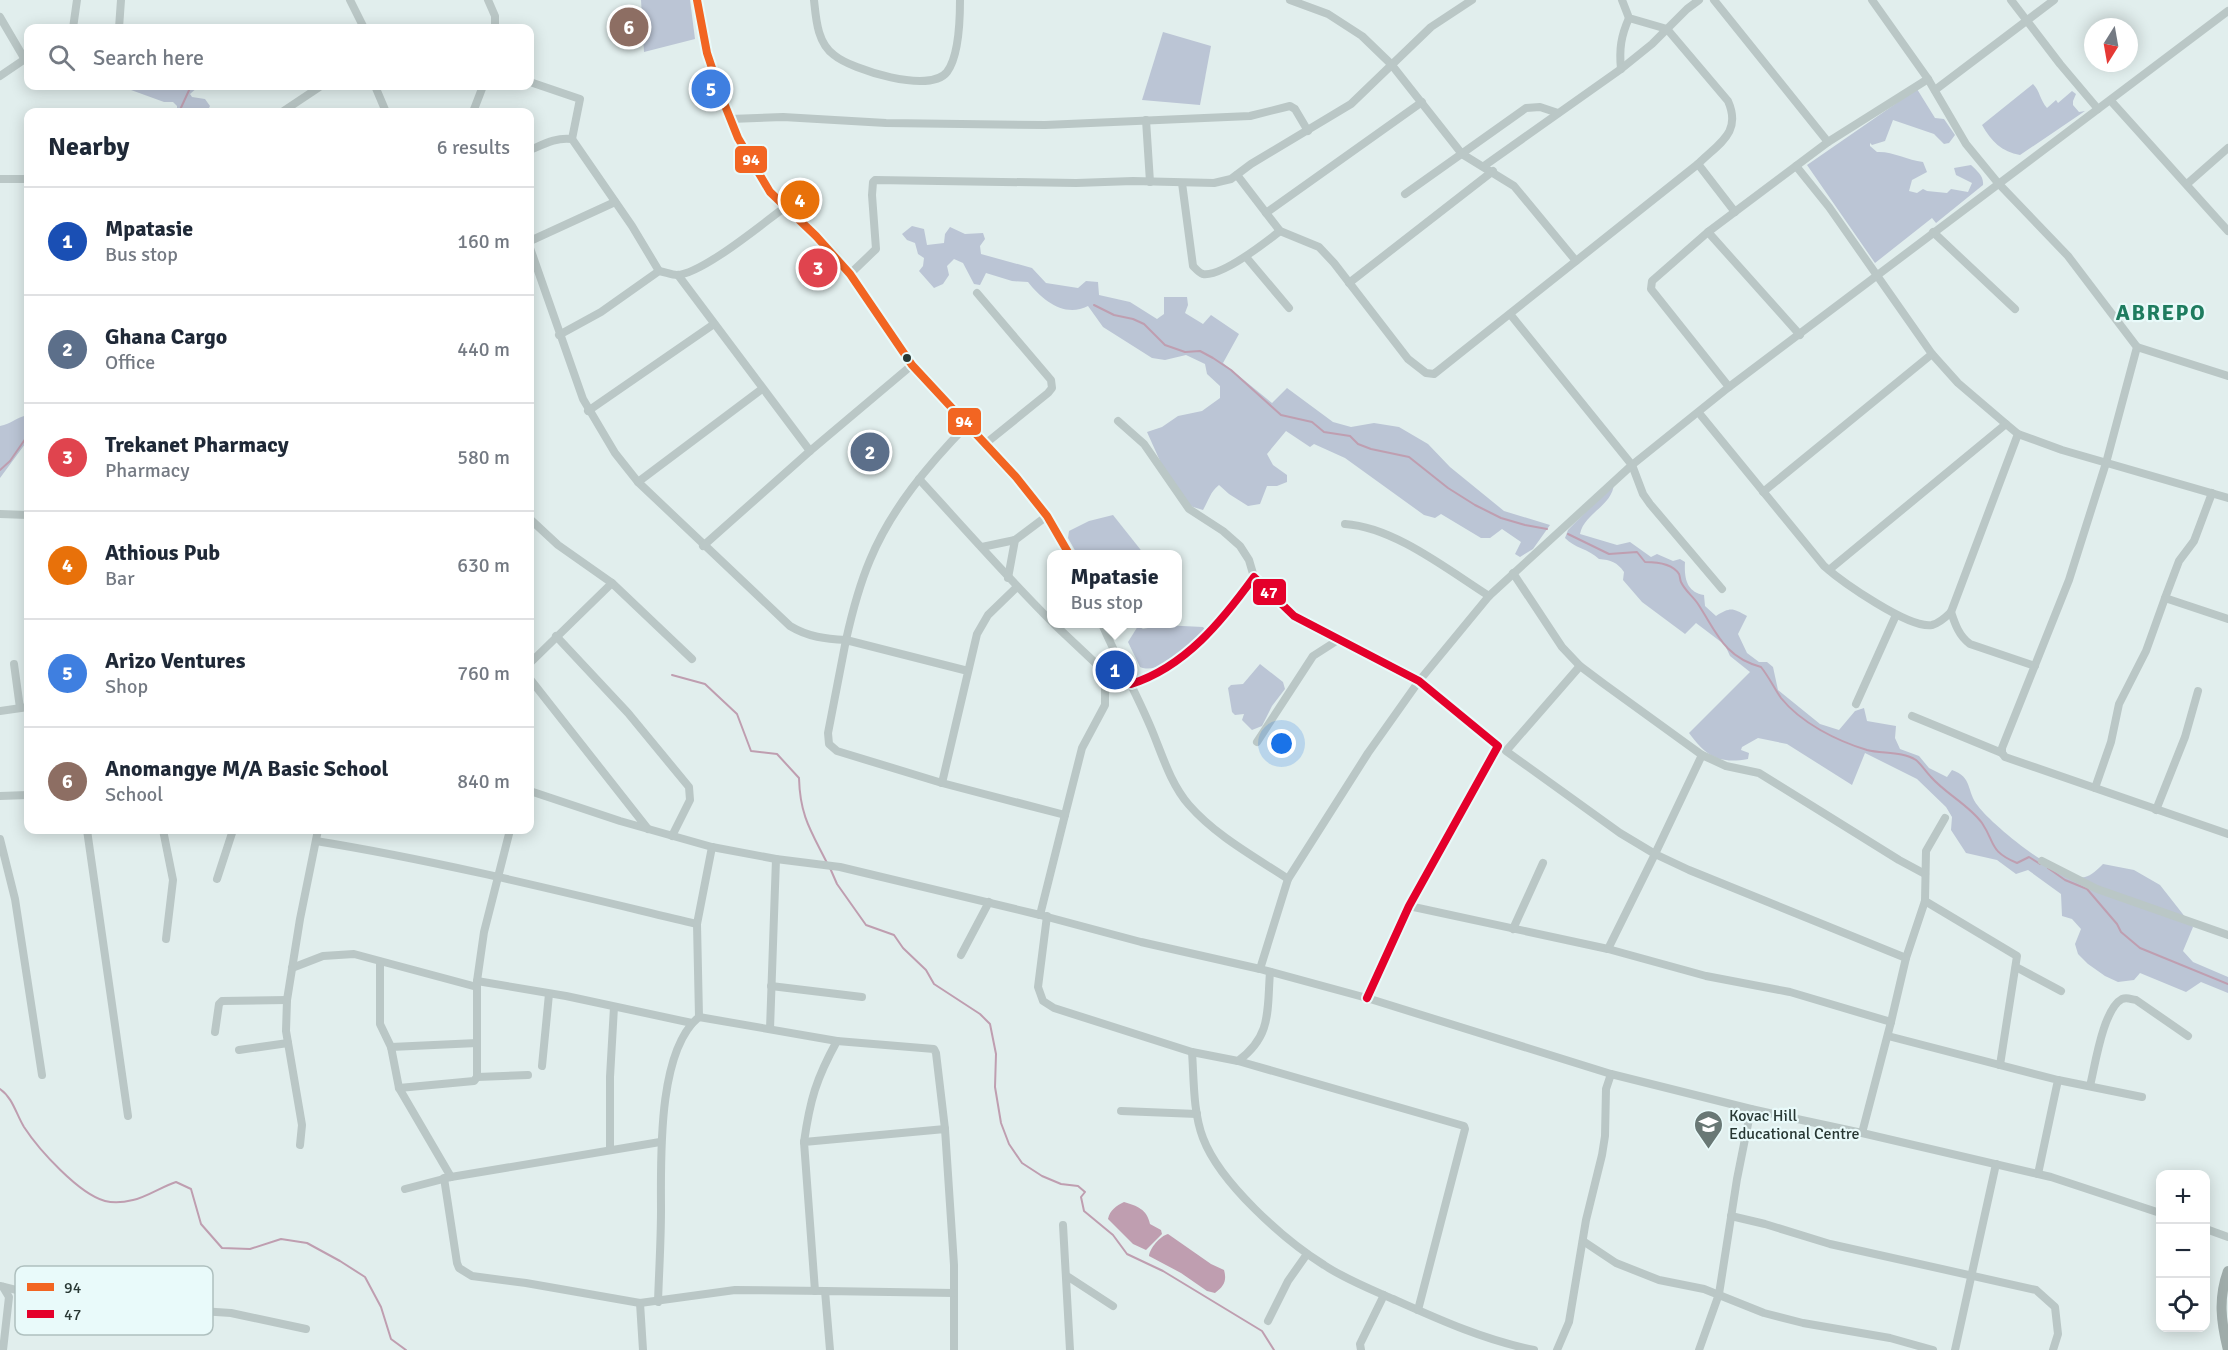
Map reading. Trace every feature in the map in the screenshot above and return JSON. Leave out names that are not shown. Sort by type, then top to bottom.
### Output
[{"type":"main road","points":[[2228,1271],[2220,1306],[2228,1350]]},
{"type":"street","points":[[74,24],[77,0]]},
{"type":"street","points":[[119,24],[121,0]]},
{"type":"street","points":[[350,0],[362,24]]},
{"type":"street","points":[[488,0],[495,16],[495,24]]},
{"type":"street","points":[[697,0],[707,53],[730,119],[753,166],[770,192],[784,208],[816,236],[850,274],[912,365],[1016,477],[1047,516],[1067,550]]},
{"type":"street","points":[[814,0],[817,25],[823,42],[834,55],[869,72],[920,81],[932,81],[946,72],[953,60],[958,33],[960,0]]},
{"type":"street","points":[[1290,0],[1336,20],[1362,36],[1391,64],[1462,153],[1514,186],[1576,261]]},
{"type":"street","points":[[850,274],[876,249],[872,195],[875,180],[1214,183],[1231,179],[1251,164],[1351,104],[1431,27],[1472,0]]},
{"type":"street","points":[[1621,69],[1619,50],[1621,37],[1629,18],[1622,0]]},
{"type":"street","points":[[1484,166],[1621,69],[1699,0]]},
{"type":"street","points":[[1714,0],[1828,142]]},
{"type":"street","points":[[1872,0],[1928,79],[1966,144],[1998,183],[2068,256],[2137,347],[2228,376]]},
{"type":"street","points":[[2011,0],[2098,109]]},
{"type":"street","points":[[1935,90],[2054,0]]},
{"type":"street","points":[[1260,969],[1288,879],[1368,753],[1419,681],[1489,596],[1632,465],[1729,387],[1800,335],[1876,274],[2111,101],[2228,10]]},
{"type":"street","points":[[0,18],[24,54]]},
{"type":"street","points":[[1237,175],[1280,231],[1319,247],[1408,359],[1429,375],[1434,374],[1698,164],[1728,134],[1734,123],[1734,114],[1728,101],[1667,29],[1629,18]]},
{"type":"street","points":[[0,76],[24,58]]},
{"type":"street","points":[[1729,387],[1651,290],[1652,281],[1708,232],[1828,142],[1928,79]]},
{"type":"street","points":[[534,83],[580,99],[572,139],[659,271],[678,275],[695,269],[724,252],[784,208]]},
{"type":"street","points":[[288,108],[315,90]]},
{"type":"street","points":[[377,90],[384,108]]},
{"type":"street","points":[[474,108],[481,90]]},
{"type":"street","points":[[2111,101],[2228,231]]},
{"type":"street","points":[[1266,213],[1422,102]]},
{"type":"street","points":[[730,119],[783,117],[886,123],[1045,125],[1250,116],[1290,106],[1295,109],[1308,130]]},
{"type":"street","points":[[1405,194],[1526,108],[1540,107],[1558,113]]},
{"type":"street","points":[[1146,120],[1150,182]]},
{"type":"street","points":[[534,148],[549,141],[572,139]]},
{"type":"street","points":[[2187,184],[2228,148]]},
{"type":"street","points":[[1698,164],[1735,212]]},
{"type":"street","points":[[1796,166],[1829,207],[1932,354],[1958,383],[2018,434],[2106,463],[2228,498]]},
{"type":"street","points":[[1348,284],[1493,171]]},
{"type":"street","points":[[0,179],[24,179]]},
{"type":"street","points":[[1182,183],[1192,266],[1198,272],[1210,274],[1245,257],[1280,231]]},
{"type":"street","points":[[534,239],[615,202]]},
{"type":"street","points":[[1708,232],[1800,335]]},
{"type":"street","points":[[1933,232],[2015,309]]},
{"type":"street","points":[[1245,257],[1289,308]]},
{"type":"street","points":[[534,260],[588,411],[615,453],[638,482],[703,546],[790,626],[802,634],[846,640],[968,671]]},
{"type":"street","points":[[559,335],[601,312],[659,271]]},
{"type":"street","points":[[678,275],[810,451]]},
{"type":"street","points":[[977,293],[1051,380],[1052,388],[985,444]]},
{"type":"street","points":[[1509,314],[1632,465],[1643,494],[1650,504],[1722,589]]},
{"type":"street","points":[[588,411],[714,324]]},
{"type":"street","points":[[2002,753],[2002,748],[2069,580],[2106,463],[2137,347]]},
{"type":"street","points":[[1763,492],[1932,354]]},
{"type":"street","points":[[703,546],[912,365]]},
{"type":"street","points":[[638,482],[762,389]]},
{"type":"street","points":[[1699,413],[1828,570],[1896,615],[1921,625],[1939,622],[1951,612],[2018,434]]},
{"type":"street","points":[[1118,421],[1144,444],[1189,508],[1223,531],[1240,546],[1249,560],[1254,577],[1294,616],[1419,681],[1498,746],[1620,833],[1655,854],[1906,958]]},
{"type":"street","points":[[1828,570],[2006,424]]},
{"type":"street","points":[[967,425],[919,479],[871,558],[846,640],[828,733],[830,744],[837,751],[942,783],[1065,815]]},
{"type":"street","points":[[919,479],[1008,578],[1047,617]]},
{"type":"street","points":[[2094,788],[2111,742],[2119,704],[2146,651],[2179,561],[2197,534],[2212,493]]},
{"type":"street","points":[[0,516],[24,514]]},
{"type":"street","points":[[982,547],[1015,540],[1047,516]]},
{"type":"street","points":[[534,523],[558,545],[612,583],[692,658]]},
{"type":"street","points":[[1345,524],[1369,527],[1390,535],[1489,596]]},
{"type":"street","points":[[1008,578],[1015,540]]},
{"type":"street","points":[[1514,573],[1547,626],[1580,666],[1702,755],[1726,766],[1759,773],[1899,861],[1925,874]]},
{"type":"street","points":[[1131,684],[1161,672],[1208,635],[1254,577]]},
{"type":"street","points":[[534,659],[612,583]]},
{"type":"street","points":[[942,783],[977,634],[988,615],[1017,587]]},
{"type":"street","points":[[2165,598],[2228,619]]},
{"type":"street","points":[[1951,612],[1960,634],[1970,644],[2035,666]]},
{"type":"street","points":[[1856,704],[1896,615]]},
{"type":"street","points":[[1058,628],[1105,672]]},
{"type":"street","points":[[1104,628],[1114,654],[1131,684],[1175,787],[1189,805],[1229,840],[1288,879]]},
{"type":"street","points":[[556,636],[628,713],[689,787],[690,800],[672,836]]},
{"type":"street","points":[[1257,742],[1313,656],[1338,640]]},
{"type":"street","points":[[1114,654],[1105,672],[1105,705],[1082,748],[1043,916],[1038,987],[1043,1000],[1054,1008],[1192,1052],[1238,1061],[1464,1126],[1465,1130],[1418,1310]]},
{"type":"street","points":[[0,711],[24,708],[14,664]]},
{"type":"street","points":[[1506,751],[1580,666]]},
{"type":"street","points":[[534,684],[648,829]]},
{"type":"street","points":[[2156,810],[2185,737],[2198,691]]},
{"type":"street","points":[[1912,716],[2002,753],[2010,759],[2228,834]]},
{"type":"street","points":[[1367,998],[1409,906],[1498,746]]},
{"type":"street","points":[[1608,950],[1702,755]]},
{"type":"street","points":[[534,792],[712,847],[776,859],[840,867],[989,902],[1141,942],[1260,969],[1367,998],[1611,1074],[1751,1109],[2038,1174],[2156,1212]]},
{"type":"street","points":[[0,796],[24,795]]},
{"type":"street","points":[[1862,1133],[1892,1022],[1906,958],[1925,901],[1926,851],[1945,818]]},
{"type":"street","points":[[88,834],[128,1116]]},
{"type":"street","points":[[164,834],[173,880],[166,939]]},
{"type":"street","points":[[217,879],[232,834]]},
{"type":"street","points":[[300,1145],[302,1125],[286,1031],[287,1000],[317,834]]},
{"type":"street","points":[[477,1077],[477,984],[484,932],[509,834]]},
{"type":"street","points":[[0,839],[15,899],[42,1074]]},
{"type":"street","points":[[316,841],[500,876],[697,924]]},
{"type":"street","points":[[658,1302],[660,1142],[670,1074],[682,1040],[696,1020],[697,924],[712,847]]},
{"type":"street","points":[[770,1029],[776,859]]},
{"type":"street","points":[[2042,861],[2097,888],[2228,934]]},
{"type":"street","points":[[1513,929],[1543,863]]},
{"type":"street","points":[[1925,901],[2015,954],[2017,960],[2000,1065]]},
{"type":"street","points":[[961,955],[989,902]]},
{"type":"street","points":[[1409,906],[1608,950],[1706,976],[1790,992],[1892,1022]]},
{"type":"street","points":[[292,968],[323,956],[354,954],[477,984],[549,994],[614,1007],[837,1041],[933,1049],[936,1053],[945,1129],[954,1293],[954,1350]]},
{"type":"street","points":[[380,962],[380,1024],[391,1047],[402,1098],[422,1125],[448,1178],[457,1263],[463,1272],[484,1278],[640,1303],[735,1290],[954,1293]]},
{"type":"street","points":[[2016,967],[2061,991]]},
{"type":"street","points":[[1238,1061],[1257,1045],[1263,1032],[1270,972]]},
{"type":"street","points":[[771,986],[862,997]]},
{"type":"street","points":[[542,1066],[549,994]]},
{"type":"street","points":[[2090,1086],[2106,1023],[2120,1000],[2126,998],[2136,1000],[2188,1036]]},
{"type":"street","points":[[215,1032],[219,1004],[222,1001],[287,1000]]},
{"type":"street","points":[[610,1149],[610,1077],[614,1007]]},
{"type":"street","points":[[1888,1036],[2058,1080],[2142,1097]]},
{"type":"street","points":[[815,1291],[804,1142],[814,1089],[837,1041]]},
{"type":"street","points":[[239,1050],[288,1043]]},
{"type":"street","points":[[391,1047],[477,1043]]},
{"type":"street","points":[[1192,1052],[1197,1114],[1202,1137],[1224,1174],[1261,1215],[1325,1267],[1460,1329],[1492,1341],[1534,1350]]},
{"type":"street","points":[[1557,1350],[1569,1322],[1605,1136],[1606,1089],[1611,1074]]},
{"type":"street","points":[[399,1088],[474,1081],[477,1077],[528,1075]]},
{"type":"street","points":[[2038,1174],[2058,1080]]},
{"type":"street","points":[[1699,1350],[1719,1294],[1751,1109]]},
{"type":"street","points":[[1120,1112],[1197,1114]]},
{"type":"street","points":[[804,1142],[945,1129]]},
{"type":"street","points":[[405,1189],[448,1178],[660,1142]]},
{"type":"street","points":[[1955,1350],[1996,1164]]},
{"type":"street","points":[[1731,1216],[1830,1244],[2036,1290],[2055,1307],[2058,1334],[2053,1350]]},
{"type":"street","points":[[1063,1225],[1070,1350]]},
{"type":"street","points":[[2210,1231],[2228,1237]]},
{"type":"street","points":[[1583,1241],[1616,1263],[1639,1274],[1719,1294],[1764,1313],[1803,1323],[1881,1336],[1933,1350]]},
{"type":"street","points":[[1268,1321],[1288,1281],[1307,1254]]},
{"type":"street","points":[[1066,1276],[1113,1306]]},
{"type":"street","points":[[2,1287],[9,1296],[3,1350]]},
{"type":"street","points":[[825,1291],[830,1350]]},
{"type":"street","points":[[1361,1350],[1360,1344],[1384,1294]]},
{"type":"street","points":[[640,1303],[643,1350]]},
{"type":"street","points":[[213,1312],[231,1313],[306,1329]]},
{"type":"shaded area","points":[[641,0],[690,0],[695,39],[644,52]]},
{"type":"shaded area","points":[[1163,32],[1211,46],[1200,105],[1142,100]]},
{"type":"shaded area","points":[[2033,84],[2047,108],[2056,100],[2058,103],[2072,91],[2076,94],[2073,105],[2079,112],[2085,111],[2020,155],[1998,145],[1982,125]]},
{"type":"shaded area","points":[[1917,89],[1935,118],[1944,119],[1955,135],[1949,143],[1944,144],[1934,134],[1893,120],[1885,141],[1872,145],[1870,143],[1870,146],[1877,152],[1923,162],[1927,172],[1912,180],[1909,191],[1917,193],[1923,189],[1947,193],[1951,189],[1968,192],[1972,183],[1956,175],[1954,168],[1971,165],[1981,176],[1983,185],[1936,223],[1932,218],[1875,263],[1807,165]]},
{"type":"shaded area","points":[[131,90],[194,90],[190,94],[192,97],[205,99],[210,106],[209,108],[177,108],[173,102],[164,102]]},
{"type":"shaded area","points":[[912,226],[924,229],[927,245],[944,243],[945,234],[950,227],[965,234],[983,233],[985,239],[980,246],[981,254],[1032,268],[1046,283],[1078,288],[1086,281],[1098,282],[1099,295],[1130,302],[1157,319],[1164,314],[1164,297],[1187,297],[1188,305],[1185,313],[1203,324],[1211,315],[1239,334],[1223,363],[1272,403],[1287,388],[1333,422],[1351,427],[1374,423],[1399,427],[1428,444],[1450,467],[1504,511],[1550,525],[1533,549],[1520,557],[1515,554],[1521,542],[1502,529],[1490,538],[1481,538],[1441,514],[1435,518],[1424,515],[1345,458],[1314,444],[1310,447],[1286,431],[1267,454],[1273,465],[1287,475],[1287,482],[1277,486],[1267,486],[1260,504],[1248,506],[1219,485],[1203,510],[1190,506],[1165,472],[1147,432],[1162,427],[1178,416],[1202,411],[1220,398],[1220,386],[1207,374],[1205,364],[1186,355],[1165,360],[1152,358],[1103,327],[1088,306],[1071,310],[1055,306],[1028,282],[1012,281],[986,273],[980,285],[974,284],[963,263],[954,259],[947,266],[949,275],[943,284],[934,288],[919,271],[923,266],[924,258],[918,254],[915,243],[907,240],[902,234]]},
{"type":"shaded area","points":[[24,416],[24,445],[0,478],[0,426]]},
{"type":"shaded area","points":[[1614,483],[1609,498],[1587,520],[1580,534],[1617,545],[1630,542],[1651,557],[1657,554],[1673,561],[1680,559],[1685,562],[1685,574],[1690,588],[1704,595],[1705,606],[1716,616],[1732,610],[1747,616],[1738,634],[1747,653],[1759,662],[1767,662],[1773,667],[1778,690],[1820,724],[1839,730],[1855,711],[1864,708],[1867,721],[1896,726],[1895,738],[1900,749],[1919,756],[1929,768],[1947,777],[1952,770],[1963,776],[1974,800],[1986,815],[2044,862],[2074,876],[2085,877],[2103,864],[2134,870],[2160,885],[2193,927],[2183,951],[2193,962],[2228,977],[2228,993],[2201,982],[2186,992],[2140,973],[2134,980],[2118,982],[2105,976],[2078,954],[2075,944],[2081,929],[2072,919],[2062,916],[2061,894],[2028,870],[2016,874],[1997,860],[1966,853],[1951,830],[1952,817],[1946,807],[1917,779],[1865,753],[1852,785],[1787,744],[1758,738],[1742,747],[1741,750],[1749,753],[1748,759],[1721,759],[1708,753],[1689,733],[1750,672],[1730,656],[1725,645],[1696,623],[1685,634],[1642,602],[1623,580],[1624,572],[1619,566],[1599,559],[1565,538],[1568,530]]},
{"type":"shaded area","points":[[1113,515],[1141,550],[1075,550],[1068,538],[1069,531],[1089,521]]},
{"type":"shaded area","points":[[1182,626],[1203,627],[1207,632],[1202,639],[1181,654],[1164,664],[1148,669],[1140,667],[1128,642],[1137,628],[1182,628]]},
{"type":"shaded area","points":[[1260,664],[1283,682],[1285,689],[1272,706],[1262,726],[1252,730],[1242,720],[1244,714],[1235,715],[1232,712],[1228,688],[1231,685],[1243,684]]},
{"type":"shaded area","points":[[1124,1202],[1141,1209],[1150,1224],[1161,1230],[1162,1234],[1146,1250],[1133,1244],[1108,1219],[1110,1213]]},
{"type":"shaded area","points":[[1168,1234],[1211,1264],[1224,1270],[1223,1286],[1215,1293],[1207,1291],[1181,1273],[1149,1256],[1156,1243]]},
{"type":"waterway","points":[[181,108],[189,90]]},
{"type":"waterway","points":[[1094,305],[1114,315],[1144,324],[1165,345],[1185,352],[1200,351],[1213,358],[1231,370],[1281,415],[1312,422],[1324,432],[1350,436],[1358,444],[1371,449],[1409,457],[1448,488],[1475,505],[1501,518],[1547,529]]},
{"type":"waterway","points":[[0,470],[10,461],[24,441]]},
{"type":"waterway","points":[[1568,534],[1609,554],[1637,552],[1645,562],[1672,567],[1679,574],[1683,585],[1723,643],[1738,657],[1761,667],[1789,707],[1809,723],[1832,736],[1867,750],[1905,755],[1916,760],[1937,783],[1977,817],[1997,851],[2017,863],[2029,857],[2040,864]]},
{"type":"waterway","points":[[672,675],[705,684],[737,714],[751,751],[777,754],[799,778],[804,813],[827,863]]},
{"type":"waterway","points":[[830,868],[837,884],[866,925],[894,935],[903,948],[926,970],[934,984],[980,1014],[990,1024],[996,1054],[995,1087],[1001,1123],[1009,1144],[1022,1163],[1042,1176],[1061,1184],[1078,1186],[1085,1192],[1081,1197],[1084,1211],[1113,1235],[1127,1254],[1163,1271],[1262,1331],[1274,1350]]},
{"type":"waterway","points":[[2048,868],[2065,880],[2087,889],[2117,924],[2121,932],[2140,948],[2228,984]]},
{"type":"waterway","points":[[0,1089],[8,1097],[24,1127],[39,1147],[83,1190],[105,1201],[123,1202],[143,1197],[176,1182],[191,1189],[201,1224],[222,1248],[250,1249],[281,1239],[307,1243],[365,1277],[381,1307],[391,1339],[406,1350]]},
{"type":"transit line","name":"94","points":[[697,0],[707,53],[722,98],[738,138],[770,192],[816,236],[850,274],[912,365],[1016,477],[1047,516],[1067,550]]},
{"type":"transit line","name":"47","points":[[1131,684],[1168,666],[1201,641],[1254,577],[1294,616],[1419,681],[1498,746],[1409,906],[1367,998]]},
{"type":"place","name":"Anomangye M/A Basic School","points":[[629,27]]},
{"type":"place","name":"Arizo Ventures","points":[[711,89]]},
{"type":"place","name":"Athious Pub","points":[[800,200]]},
{"type":"place","name":"Trekanet Pharmacy","points":[[818,268]]},
{"type":"place","name":"Ghana Cargo","points":[[870,452]]},
{"type":"place","name":"Mpatasie","points":[[1115,670]]},
{"type":"place","name":"Kovac Hill Educational Centre","points":[[1708,1150]]},
{"type":"district","name":"ABREPO","points":[[2161,312]]}]
